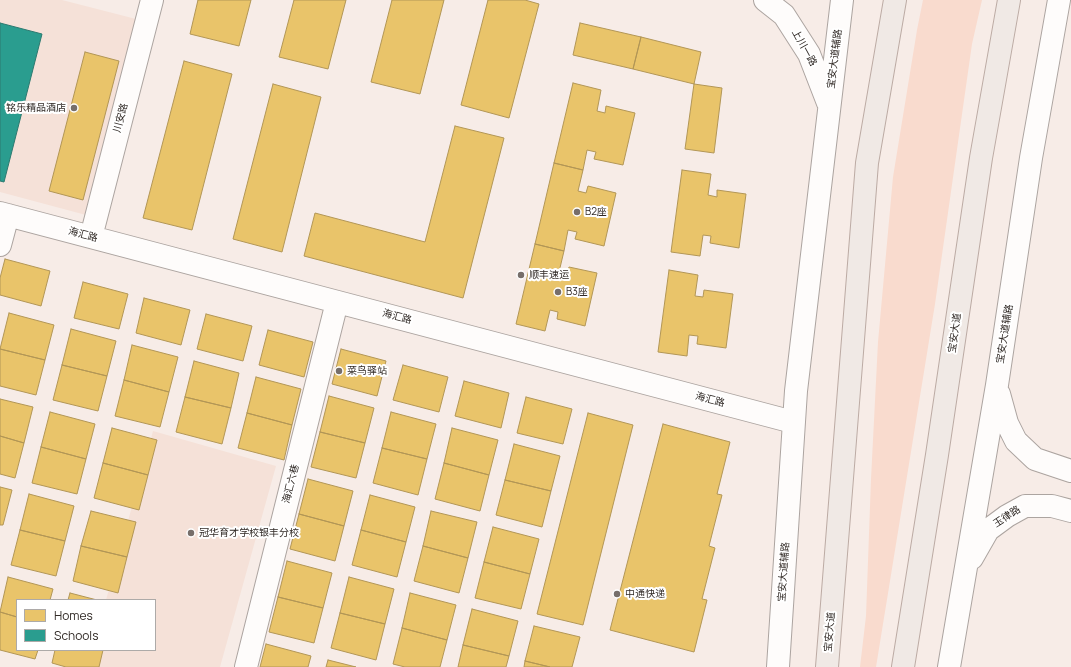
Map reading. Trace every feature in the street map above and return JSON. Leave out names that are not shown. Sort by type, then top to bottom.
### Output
[{"type":"main road","name":"川安路","points":[[90,237],[152,0]]},
{"type":"main road","name":"上川一路","points":[[765,0],[784,15],[809,54],[830,105]]},
{"type":"main road","name":"宝安大道辅路","points":[[778,667],[796,383],[842,0]]},
{"type":"main road","name":"宝安大道","points":[[827,667],[867,163],[895,0]]},
{"type":"main road","name":"宝安大道","points":[[903,667],[937,456],[981,158],[1009,0]]},
{"type":"main road","name":"宝安大道辅路","points":[[949,667],[997,385],[1031,158],[1059,0]]},
{"type":"main road","name":"海汇路","points":[[4,214],[793,422]]},
{"type":"main road","points":[[0,245],[4,214]]},
{"type":"main road","name":"海汇六巷","points":[[246,667],[337,302]]},
{"type":"main road","points":[[997,385],[1007,424],[1016,442],[1035,459],[1071,471]]},
{"type":"main road","name":"玉律路","points":[[965,569],[988,530],[1007,516],[1025,506],[1052,506],[1071,511]]},
{"type":"shaded area","name":"铭乐精品酒店","points":[[0,0],[62,0],[136,19],[86,215],[0,192]]},
{"type":"shaded area","points":[[923,0],[982,0],[972,44],[935,304],[876,667],[860,667],[866,616],[878,342],[893,177]]},
{"type":"shaded area","name":"冠华育才学校银丰分校","points":[[153,431],[276,466],[220,667],[88,667],[92,651],[156,651],[156,599],[106,599]]},
{"type":"building: Homes","points":[[198,0],[251,0],[239,46],[190,34]]},
{"type":"building: Homes","points":[[294,0],[346,0],[328,69],[279,57]]},
{"type":"building: Homes","points":[[392,0],[444,0],[420,94],[371,82]]},
{"type":"building: Homes","points":[[488,0],[525,0],[539,4],[509,118],[461,105]]},
{"type":"building: Homes","points":[[580,23],[641,37],[633,69],[573,55]]},
{"type":"building: Homes","points":[[641,37],[701,52],[694,84],[633,69]]},
{"type":"building: Homes","points":[[85,52],[119,61],[83,200],[49,191]]},
{"type":"building: Homes","points":[[184,61],[232,74],[192,230],[143,218]]},
{"type":"building: Homes","points":[[573,83],[601,90],[597,111],[605,113],[606,106],[635,113],[623,165],[594,159],[596,152],[587,150],[583,170],[554,163]]},
{"type":"building: Homes","points":[[273,84],[321,97],[282,252],[233,239]]},
{"type":"building: Homes","points":[[694,84],[722,88],[714,153],[685,149]]},
{"type":"building: Homes","points":[[455,126],[504,138],[463,298],[304,256],[315,213],[425,242]]},
{"type":"building: Homes","name":"B2座","points":[[554,163],[583,170],[578,191],[586,193],[588,186],[616,193],[604,246],[575,239],[577,232],[568,230],[564,251],[535,244]]},
{"type":"building: Homes","points":[[682,170],[711,174],[708,195],[717,197],[717,190],[746,194],[739,248],[710,243],[711,236],[703,235],[700,256],[671,252]]},
{"type":"building: Homes","name":"B3座","points":[[535,244],[564,251],[559,272],[567,274],[569,267],[597,273],[585,326],[557,319],[558,312],[550,310],[545,331],[516,324]]},
{"type":"building: Homes","points":[[5,259],[50,271],[41,306],[0,295],[0,278]]},
{"type":"building: Homes","points":[[669,270],[698,275],[695,296],[703,297],[704,290],[733,294],[726,348],[697,344],[698,336],[689,335],[687,356],[658,352]]},
{"type":"building: Homes","points":[[83,282],[128,294],[119,329],[74,318]]},
{"type":"building: Homes","points":[[144,298],[190,310],[181,345],[136,333]]},
{"type":"building: Homes","points":[[9,313],[54,325],[45,360],[0,349]]},
{"type":"building: Homes","points":[[206,314],[252,326],[243,361],[197,349]]},
{"type":"building: Homes","points":[[71,329],[116,341],[107,376],[62,365]]},
{"type":"building: Homes","points":[[268,330],[313,342],[304,377],[259,365]]},
{"type":"building: Homes","points":[[132,345],[178,357],[169,392],[124,380]]},
{"type":"building: Homes","points":[[0,349],[45,360],[36,395],[0,386]]},
{"type":"building: Homes","points":[[341,349],[386,361],[377,396],[332,384]]},
{"type":"building: Homes","points":[[194,361],[239,373],[231,408],[185,397]]},
{"type":"building: Homes","points":[[62,365],[107,376],[98,411],[53,400]]},
{"type":"building: Homes","points":[[403,365],[448,377],[439,412],[393,400]]},
{"type":"building: Homes","points":[[256,377],[301,389],[292,425],[247,413]]},
{"type":"building: Homes","points":[[124,380],[169,392],[160,427],[115,416]]},
{"type":"building: Homes","points":[[464,381],[509,393],[501,428],[455,416]]},
{"type":"building: Homes","points":[[329,396],[374,408],[365,443],[320,432]]},
{"type":"building: Homes","points":[[185,397],[231,408],[222,444],[176,432]]},
{"type":"building: Homes","points":[[526,397],[572,409],[563,444],[517,433]]},
{"type":"building: Homes","points":[[0,399],[33,407],[24,443],[0,436]]},
{"type":"building: Homes","points":[[50,412],[95,424],[86,459],[41,447]]},
{"type":"building: Homes","points":[[391,412],[436,424],[427,459],[382,448]]},
{"type":"building: Homes","points":[[247,413],[292,425],[284,460],[238,448]]},
{"type":"building: Homes","points":[[588,413],[633,425],[583,625],[537,614]]},
{"type":"building: Homes","points":[[663,424],[730,442],[717,494],[722,495],[709,546],[715,548],[702,599],[707,600],[694,652],[610,630]]},
{"type":"building: Homes","points":[[112,428],[157,440],[148,475],[103,463]]},
{"type":"building: Homes","points":[[452,428],[498,440],[489,475],[444,463]]},
{"type":"building: Homes","points":[[320,432],[365,443],[356,478],[311,467]]},
{"type":"building: Homes","points":[[0,436],[24,443],[15,478],[0,474]]},
{"type":"building: Homes","points":[[514,444],[560,456],[551,491],[505,480]]},
{"type":"building: Homes","points":[[41,447],[86,459],[77,494],[32,483]]},
{"type":"building: Homes","points":[[382,448],[427,459],[418,495],[373,483]]},
{"type":"building: Homes","points":[[103,463],[148,475],[139,510],[94,498]]},
{"type":"building: Homes","points":[[444,463],[489,475],[480,511],[435,499]]},
{"type":"building: Homes","points":[[308,479],[353,491],[344,526],[299,514]]},
{"type":"building: Homes","points":[[505,480],[551,491],[542,527],[496,515]]},
{"type":"building: Homes","points":[[0,487],[12,490],[3,525],[0,525]]},
{"type":"building: Homes","points":[[29,494],[74,506],[65,541],[20,530]]},
{"type":"building: Homes","points":[[370,495],[415,507],[406,542],[361,530]]},
{"type":"building: Homes","points":[[91,511],[136,522],[127,557],[81,546]]},
{"type":"building: Homes","points":[[431,511],[477,522],[468,558],[423,546]]},
{"type":"building: Homes","points":[[299,514],[344,526],[335,561],[290,549]]},
{"type":"building: Homes","points":[[493,527],[539,539],[530,574],[484,562]]},
{"type":"building: Homes","points":[[20,530],[65,541],[56,576],[11,565]]},
{"type":"building: Homes","points":[[361,530],[406,542],[397,577],[352,565]]},
{"type":"building: Homes","points":[[81,546],[127,557],[118,593],[73,581]]},
{"type":"building: Homes","points":[[423,546],[468,558],[459,593],[414,581]]},
{"type":"building: Homes","points":[[287,561],[332,573],[323,608],[278,597]]},
{"type":"building: Homes","points":[[484,562],[530,574],[521,609],[475,598]]},
{"type":"building: Homes","points":[[8,577],[53,589],[50,599],[16,599],[16,617],[0,612]]},
{"type":"building: Homes","points":[[349,577],[394,589],[385,624],[340,613]]},
{"type":"building: Homes","points":[[70,593],[93,599],[68,599]]},
{"type":"building: Homes","points":[[410,593],[456,605],[447,640],[402,628]]},
{"type":"building: Homes","points":[[278,597],[323,608],[314,643],[269,632]]},
{"type":"building: Homes","points":[[472,609],[518,621],[509,656],[463,645]]},
{"type":"building: Homes","points":[[0,612],[16,617],[16,651],[38,651],[35,659],[0,650]]},
{"type":"building: Homes","points":[[340,613],[385,624],[376,660],[331,648]]},
{"type":"building: Homes","points":[[534,626],[580,637],[572,667],[550,667],[525,661]]},
{"type":"building: Homes","points":[[402,628],[447,640],[440,667],[405,667],[393,664]]},
{"type":"building: Homes","points":[[266,644],[311,656],[308,667],[260,667]]},
{"type":"building: Homes","points":[[463,645],[509,656],[506,667],[458,667]]},
{"type":"building: Homes","points":[[55,651],[103,651],[99,667],[66,667],[52,663]]},
{"type":"building: Homes","points":[[328,660],[356,667],[326,667]]},
{"type":"building: Homes","points":[[525,661],[550,667],[524,667]]},
{"type":"building: Schools","points":[[0,23],[42,34],[4,182],[0,181]]},
{"type":"place","name":"铭乐精品酒店","points":[[74,108]]},
{"type":"place","name":"B2座","points":[[577,212]]},
{"type":"place","name":"顺丰速运","points":[[521,275]]},
{"type":"place","name":"B3座","points":[[558,292]]},
{"type":"place","name":"菜鸟驿站","points":[[339,371]]},
{"type":"place","name":"冠华育才学校银丰分校","points":[[191,533]]},
{"type":"place","name":"中通快递","points":[[617,594]]}]
